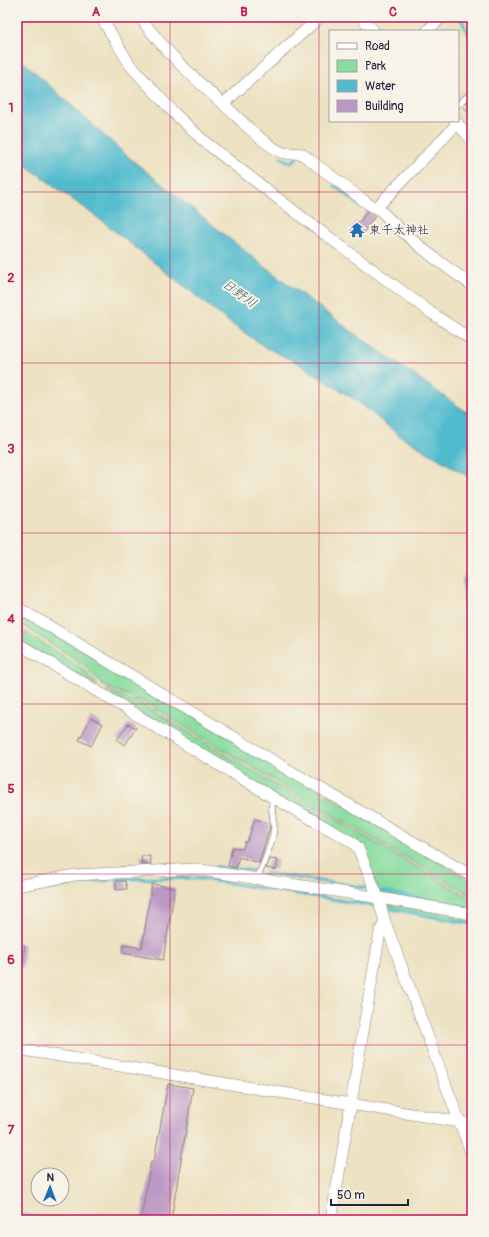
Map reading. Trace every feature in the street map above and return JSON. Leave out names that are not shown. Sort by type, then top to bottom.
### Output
[{"type":"street","points":[[101,17],[130,65],[175,114],[206,143],[311,224],[430,312],[472,340]]},
{"type":"street","points":[[140,17],[156,40],[259,136],[282,152],[288,154],[302,154],[367,203],[373,207],[377,207],[405,234],[472,285]]},
{"type":"street","points":[[223,104],[320,17]]},
{"type":"street","points":[[361,17],[373,30]]},
{"type":"street","points":[[427,30],[442,17]]},
{"type":"street","points":[[377,207],[456,122],[472,140]]},
{"type":"street","points":[[17,607],[292,772],[472,876]]},
{"type":"street","points":[[17,643],[274,798],[356,845],[361,852],[378,897],[385,922],[472,1155]]},
{"type":"street","points":[[17,886],[76,875],[195,869],[378,897],[472,914]]},
{"type":"street","points":[[331,1220],[380,932],[385,922]]},
{"type":"street","points":[[17,1049],[472,1124]]},
{"type":"lane","points":[[459,104],[472,92]]},
{"type":"lane","points":[[257,878],[264,864],[274,829],[271,803],[274,798]]},
{"type":"green space","points":[[17,609],[472,882],[472,896],[305,799],[142,701],[104,686],[83,664],[17,622]]},
{"type":"green space","points":[[17,627],[82,668],[98,686],[17,641]]},
{"type":"green space","points":[[107,690],[140,703],[281,788],[472,899],[472,911],[380,894],[361,849],[106,691]]},
{"type":"green space","points":[[390,905],[472,918],[472,923],[387,908]]},
{"type":"water","name":"日野川","points":[[17,56],[127,156],[261,264],[358,336],[472,416],[472,479],[399,435],[357,401],[298,363],[267,348],[229,322],[101,220],[17,159]]},
{"type":"water","points":[[466,575],[471,577],[472,583],[472,626],[464,601],[463,580]]},
{"type":"building","points":[[469,100],[472,103],[472,116],[463,106]]},
{"type":"building","points":[[367,211],[375,216],[359,238],[351,229],[356,222],[358,224]]},
{"type":"building","points":[[91,718],[103,724],[91,746],[79,740]]},
{"type":"building","points":[[128,724],[136,728],[125,745],[117,740]]},
{"type":"building","points":[[255,819],[270,824],[259,863],[239,857],[236,868],[228,866],[232,847],[243,849]]},
{"type":"building","points":[[141,856],[150,856],[151,864],[142,865]]},
{"type":"building","points":[[270,859],[278,860],[276,870],[266,868]]},
{"type":"building","points":[[116,881],[125,881],[127,889],[116,890]]},
{"type":"building","points":[[152,884],[175,888],[163,960],[122,953],[123,945],[142,948]]},
{"type":"building","points":[[17,944],[25,945],[22,968],[17,968]]},
{"type":"building","points":[[168,1084],[193,1088],[171,1220],[141,1220],[151,1161],[154,1161]]},
{"type":"waterway","points":[[460,17],[472,41]]},
{"type":"waterway","points":[[459,100],[472,89]]},
{"type":"waterway","points":[[280,157],[291,163],[297,157]]},
{"type":"waterway","points":[[335,186],[362,207]]},
{"type":"waterway","points":[[120,867],[174,865]]},
{"type":"waterway","points":[[216,867],[256,871]]},
{"type":"waterway","points":[[266,873],[372,889]]},
{"type":"waterway","points":[[114,879],[203,879],[376,906]]},
{"type":"waterway","points":[[17,894],[109,880]]},
{"type":"waterway","points":[[381,891],[463,906]]},
{"type":"waterway","points":[[391,909],[472,924]]},
{"type":"waterway","points":[[17,1214],[54,1220]]},
{"type":"place","name":"東千太神社","points":[[357,230]]}]
